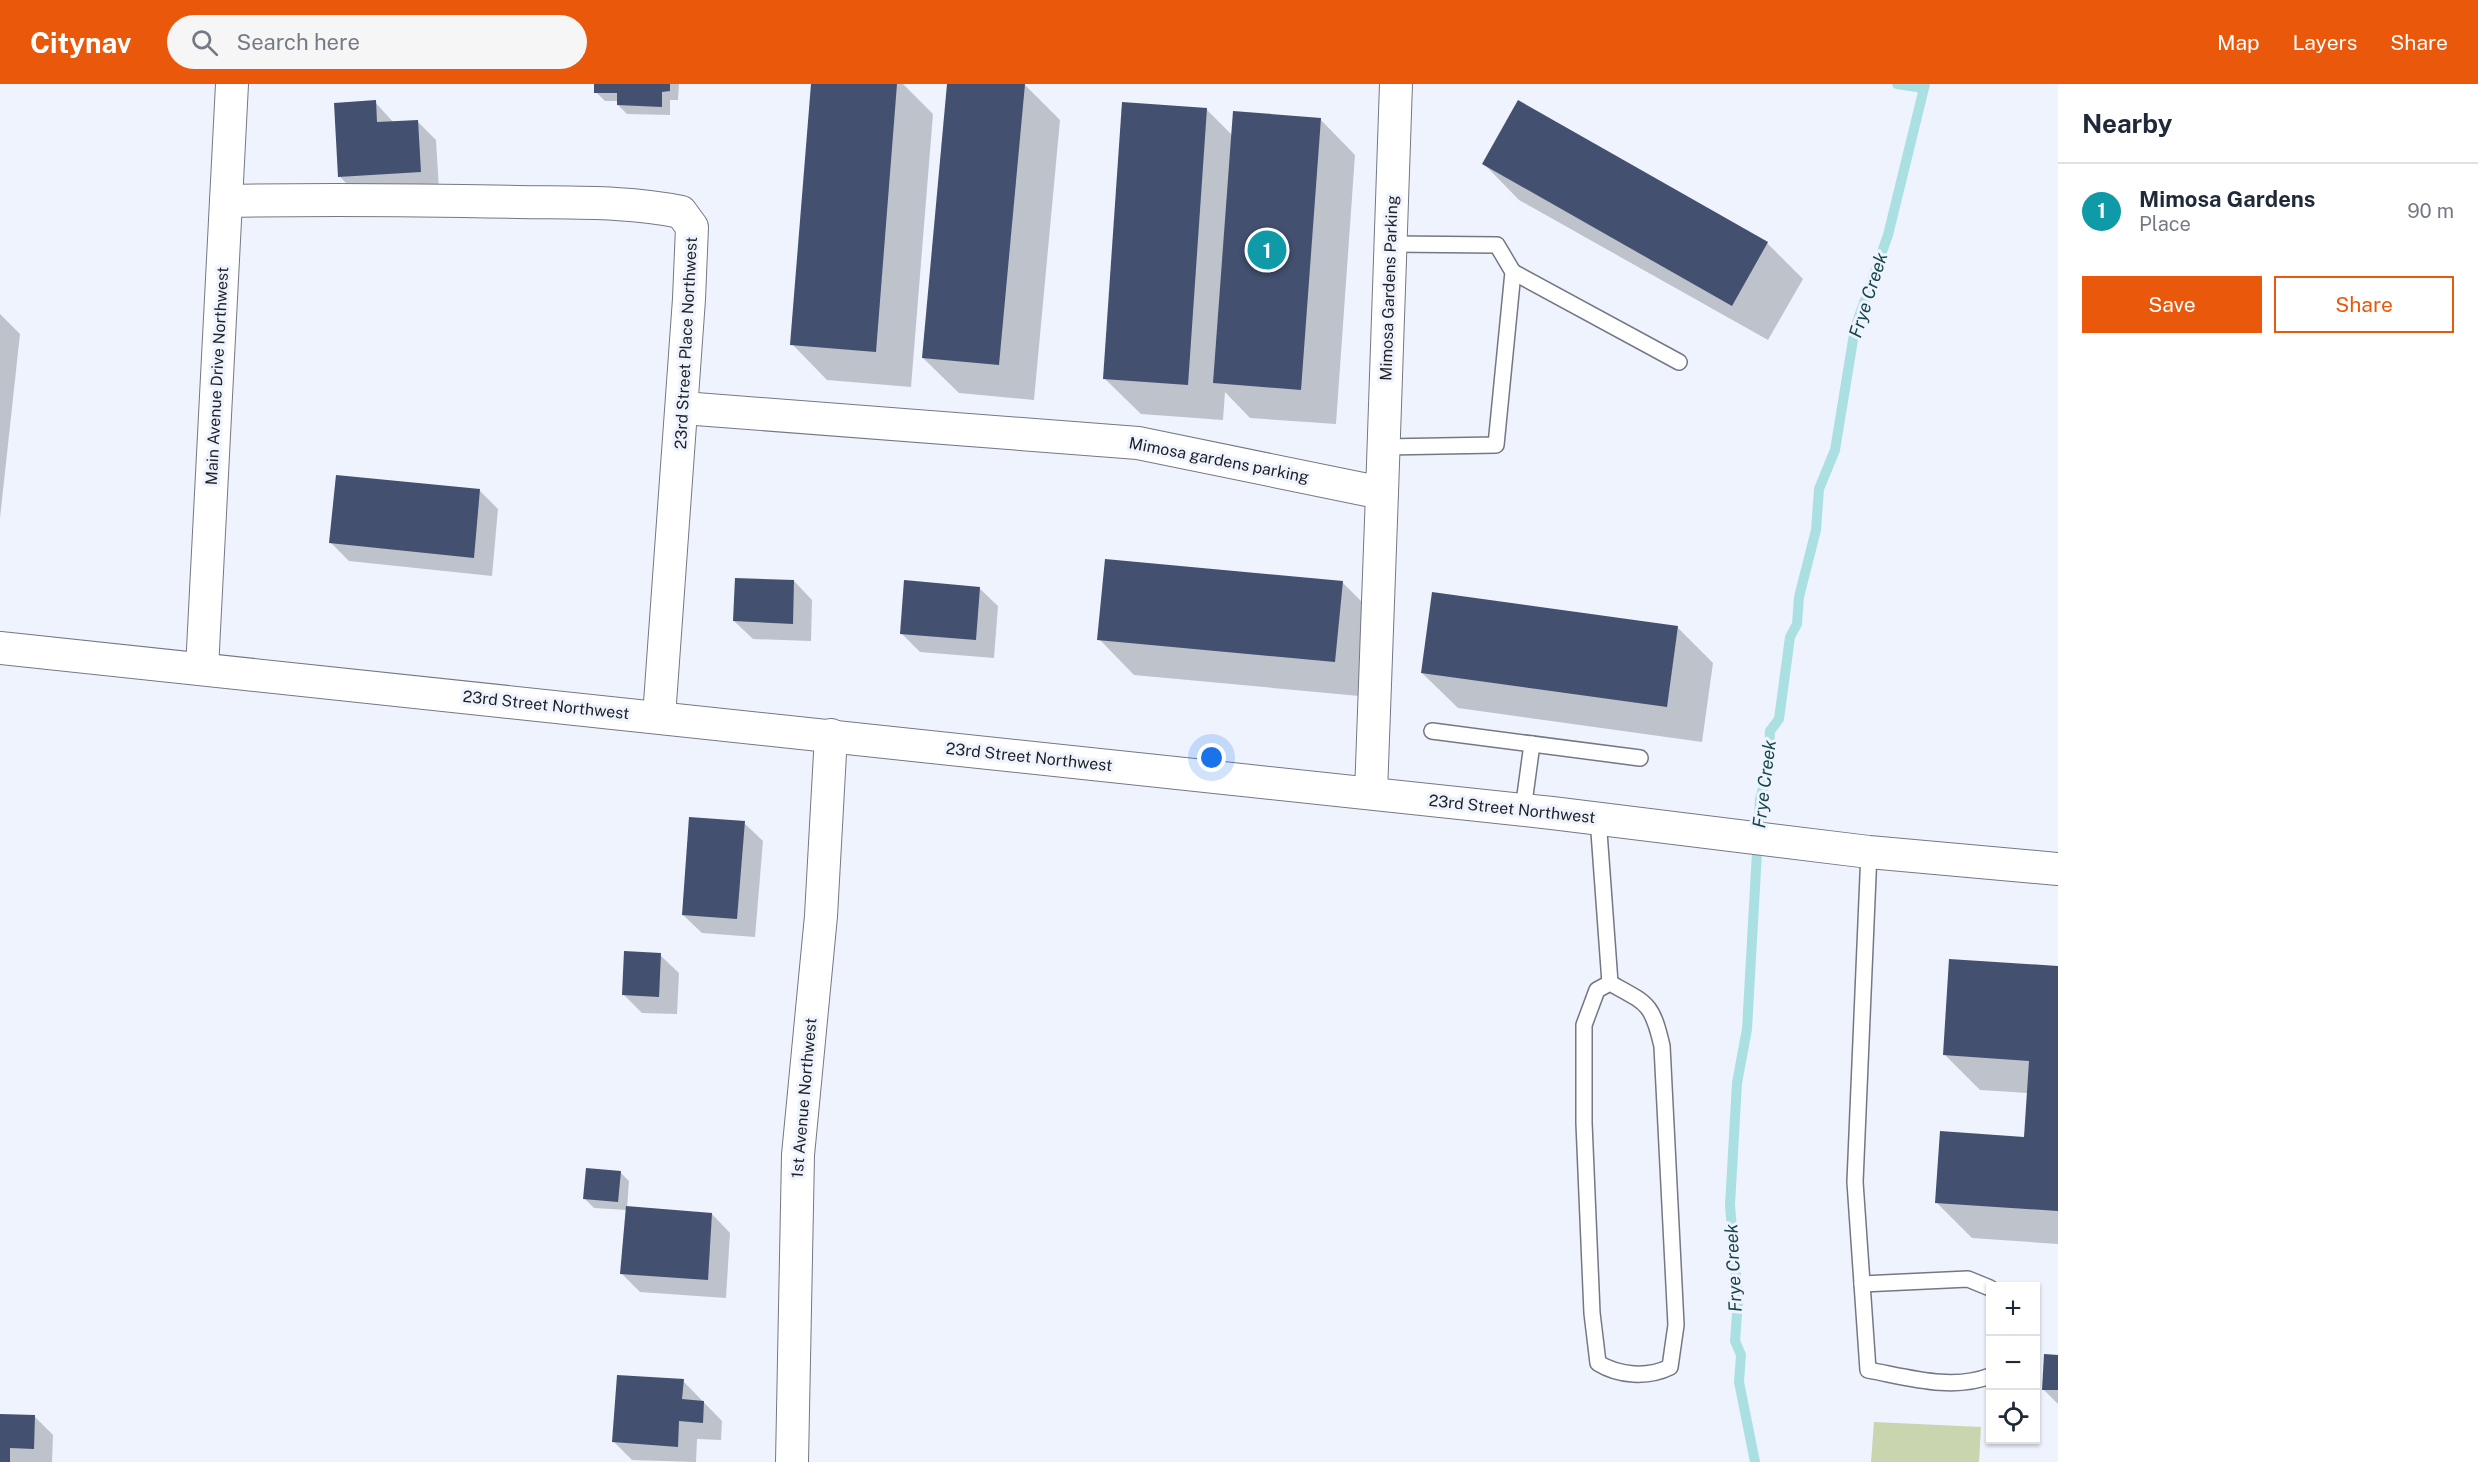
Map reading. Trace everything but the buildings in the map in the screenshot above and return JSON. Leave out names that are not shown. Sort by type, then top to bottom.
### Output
[{"type":"street","name":"Main Avenue Drive Northwest","points":[[202,669],[232,84]]},
{"type":"street","name":"Mimosa Gardens Parking","points":[[1382,493],[1396,84]]},
{"type":"street","name":"23rd Street Place Northwest","points":[[226,201],[354,199],[522,202],[658,207],[681,212],[692,227],[684,408],[659,717]]},
{"type":"street","name":"Mimosa gardens parking","points":[[684,408],[1138,443],[1382,493]]},
{"type":"street","points":[[1371,794],[1382,493]]},
{"type":"street","name":"23rd Street Northwest","points":[[0,648],[1598,818],[1869,852],[2058,869]]},
{"type":"street","name":"1st Avenue Northwest","points":[[792,1462],[798,1155],[821,916],[831,735]]},
{"type":"lane","points":[[1390,244],[1497,245],[1513,272],[1679,362]]},
{"type":"lane","points":[[1384,447],[1496,445],[1513,272]]},
{"type":"lane","points":[[1432,731],[1640,758]]},
{"type":"lane","points":[[1523,810],[1532,744]]},
{"type":"lane","points":[[1598,818],[1610,983]]},
{"type":"lane","points":[[1869,852],[1855,1182],[1868,1370],[1936,1382],[1974,1382],[1986,1378]]},
{"type":"lane","points":[[1610,983],[1646,1003],[1655,1017],[1662,1046],[1676,1325],[1670,1366],[1658,1372],[1614,1373],[1598,1363],[1592,1312],[1585,1134],[1584,1025],[1597,990],[1610,983]]},
{"type":"lane","points":[[1862,1284],[1968,1279],[1986,1286]]},
{"type":"green space","points":[[1874,1422],[1981,1427],[1979,1462],[1871,1462]]},
{"type":"waterway","name":"Frye Creek","points":[[1897,84],[1923,88]]},
{"type":"waterway","name":"Frye Creek","points":[[1755,1462],[1739,1382],[1741,1355],[1735,1341],[1738,1301],[1730,1205],[1737,1083],[1747,1029],[1760,799],[1768,772],[1770,731],[1779,719],[1790,637],[1797,624],[1799,597],[1816,530],[1819,489],[1835,450],[1855,328],[1888,235],[1925,84]]},
{"type":"place","name":"Mimosa Gardens","points":[[1267,250]]}]
